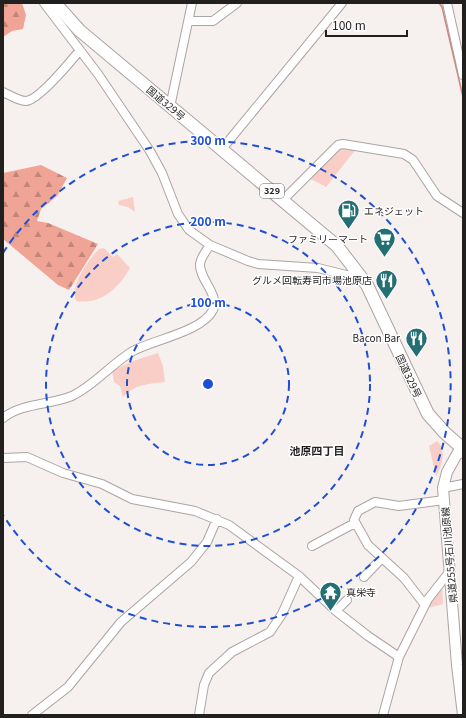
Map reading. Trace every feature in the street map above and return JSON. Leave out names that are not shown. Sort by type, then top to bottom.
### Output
[{"type":"highway","name":"国道329号","points":[[52,5],[79,30],[170,107],[330,239],[367,285],[420,401],[439,428],[462,449]]},
{"type":"main road","name":"県道255号石川池原線","points":[[462,449],[447,472],[444,488],[462,715]]},
{"type":"street","points":[[170,107],[192,3]]},
{"type":"street","points":[[189,21],[213,22],[237,3]]},
{"type":"street","points":[[222,149],[342,3]]},
{"type":"street","points":[[448,3],[463,75]]},
{"type":"street","points":[[52,5],[80,50],[118,100],[150,151],[185,226],[210,245],[230,255],[258,264],[305,266],[346,275],[360,275]]},
{"type":"street","points":[[3,92],[23,101],[30,100],[59,76],[80,50]]},
{"type":"street","points":[[283,200],[338,145],[343,144],[404,154],[413,160],[437,196],[463,213]]},
{"type":"street","points":[[3,418],[15,412],[62,399],[87,388],[133,351],[177,334],[208,315],[213,310],[214,299],[201,272],[200,264],[210,245]]},
{"type":"street","points":[[3,458],[27,457],[63,473],[102,484],[132,499],[195,511],[218,519],[229,525],[299,576],[336,611],[368,636],[399,657]]},
{"type":"street","points":[[444,488],[463,484]]},
{"type":"street","points":[[425,605],[404,578],[364,540],[355,523],[355,515],[358,511],[375,502],[399,506],[444,500]]},
{"type":"street","points":[[32,715],[68,687],[121,622],[191,562],[207,542],[218,519]]},
{"type":"street","points":[[312,546],[355,523]]},
{"type":"street","points":[[364,577],[382,558]]},
{"type":"street","points":[[383,715],[399,657],[425,605],[437,586],[450,571]]},
{"type":"street","points":[[199,715],[204,685],[209,673],[232,652],[270,632],[282,614],[299,576]]},
{"type":"street","points":[[336,611],[347,600]]},
{"type":"shaded area","points":[[339,148],[356,149],[326,187],[309,178]]},
{"type":"shaded area","points":[[133,197],[135,212],[128,207],[119,205],[118,201]]},
{"type":"shaded area","points":[[104,248],[113,257],[117,254],[130,268],[115,288],[108,294],[101,298],[85,302],[76,301],[76,287],[81,273],[99,249]]},
{"type":"shaded area","points":[[158,353],[163,366],[165,382],[137,387],[132,389],[123,397],[120,386],[114,382],[112,371],[133,361]]},
{"type":"shaded area","points":[[437,441],[443,454],[442,463],[436,476],[429,446]]},
{"type":"shaded area","points":[[442,586],[443,604],[428,608],[432,599]]},
{"type":"green space","points":[[3,3],[22,3],[26,15],[23,29],[12,31],[3,37]]},
{"type":"green space","points":[[41,165],[67,178],[57,196],[41,209],[37,221],[48,223],[98,244],[69,290],[58,285],[3,239],[3,173]]},
{"type":"waterway","points":[[439,3],[442,7],[463,97]]},
{"type":"place","name":"エネジェット","points":[[349,230]]},
{"type":"place","name":"ファミリーマート","points":[[384,258]]},
{"type":"place","name":"グルメ回転寿司市場池原店","points":[[387,300]]},
{"type":"place","name":"Bacon Bar","points":[[416,358]]},
{"type":"place","name":"真栄寺","points":[[331,612]]},
{"type":"district","name":"池原四丁目","points":[[317,451]]}]
